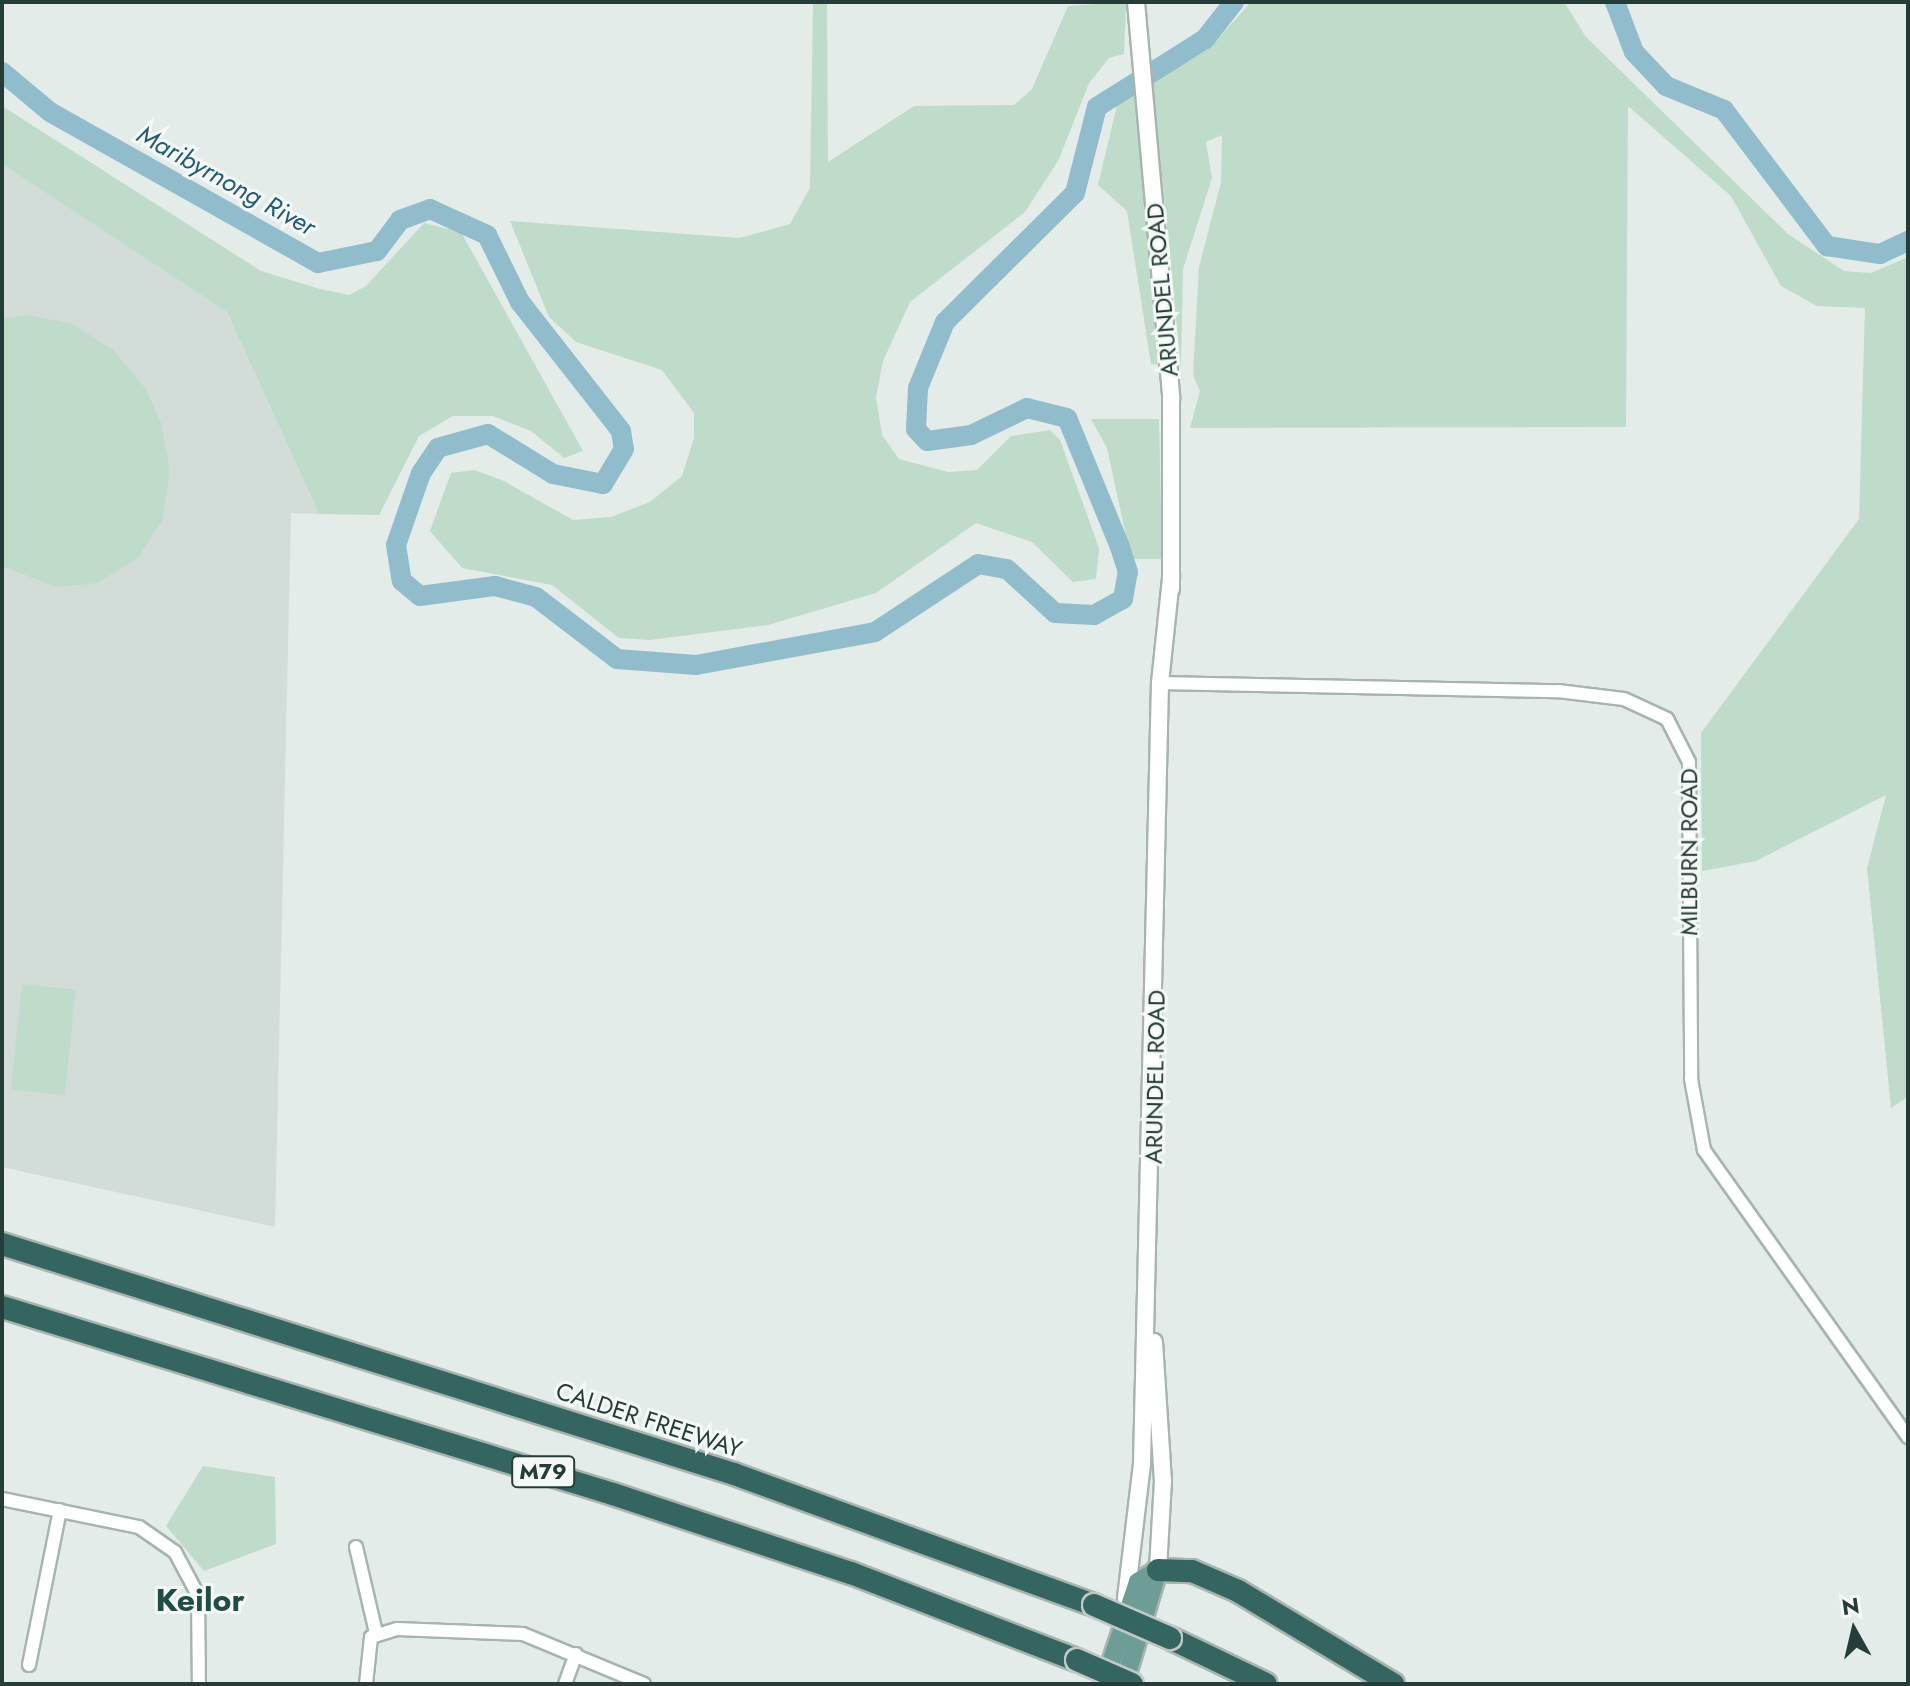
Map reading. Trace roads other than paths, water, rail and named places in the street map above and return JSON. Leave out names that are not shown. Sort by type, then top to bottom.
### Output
[{"type":"highway","name":"CALDER FREEWAY","points":[[2,1244],[749,1479],[1094,1605],[1266,1684]]},
{"type":"highway","name":"M79","points":[[2,1307],[613,1494],[851,1573],[1132,1684]]},
{"type":"highway","points":[[1158,1570],[1192,1571],[1238,1591],[1393,1684]]},
{"type":"main road","points":[[1103,1684],[1138,1582],[1158,1570]]},
{"type":"main road","points":[[1124,1684],[1158,1570]]},
{"type":"street","name":"ARUNDEL ROAD","points":[[1103,1684],[1129,1583],[1151,1265],[1165,683],[1171,578],[1172,406],[1136,9]]},
{"type":"street","name":"MILBURN ROAD","points":[[1165,683],[1558,691],[1624,699],[1667,719],[1689,762],[1691,1082],[1704,1150],[1908,1437]]},
{"type":"street","name":"ARUNDEL ROAD","points":[[1151,1265],[1163,1480],[1158,1570]]},
{"type":"street","points":[[2,1499],[139,1527],[182,1560],[200,1608],[199,1684]]},
{"type":"street","points":[[29,1665],[60,1510]]},
{"type":"street","points":[[356,1547],[372,1638],[366,1684]]},
{"type":"street","points":[[372,1638],[498,1631],[576,1654],[644,1684]]},
{"type":"street","points":[[565,1684],[576,1654]]},
{"type":"waterway","name":"Maribyrnong River","points":[[2,72],[50,112],[318,263],[377,251],[400,220],[430,209],[487,235],[520,302],[621,431],[624,449],[603,484],[553,474],[488,434],[438,448],[421,473],[396,545],[402,581],[420,596],[495,586],[536,597],[617,659],[696,665],[875,632],[978,564],[1007,569],[1055,613],[1094,615],[1123,599],[1128,572],[1067,418],[1027,408],[971,435],[927,441],[916,429],[918,388],[945,322],[1075,193],[1097,107],[1205,39],[1234,2]]},
{"type":"waterway","name":"Maribyrnong River","points":[[1615,2],[1634,52],[1666,86],[1724,110],[1827,246],[1880,254],[1908,241]]},
{"type":"district","name":"Keilor","points":[[200,1600]]}]
